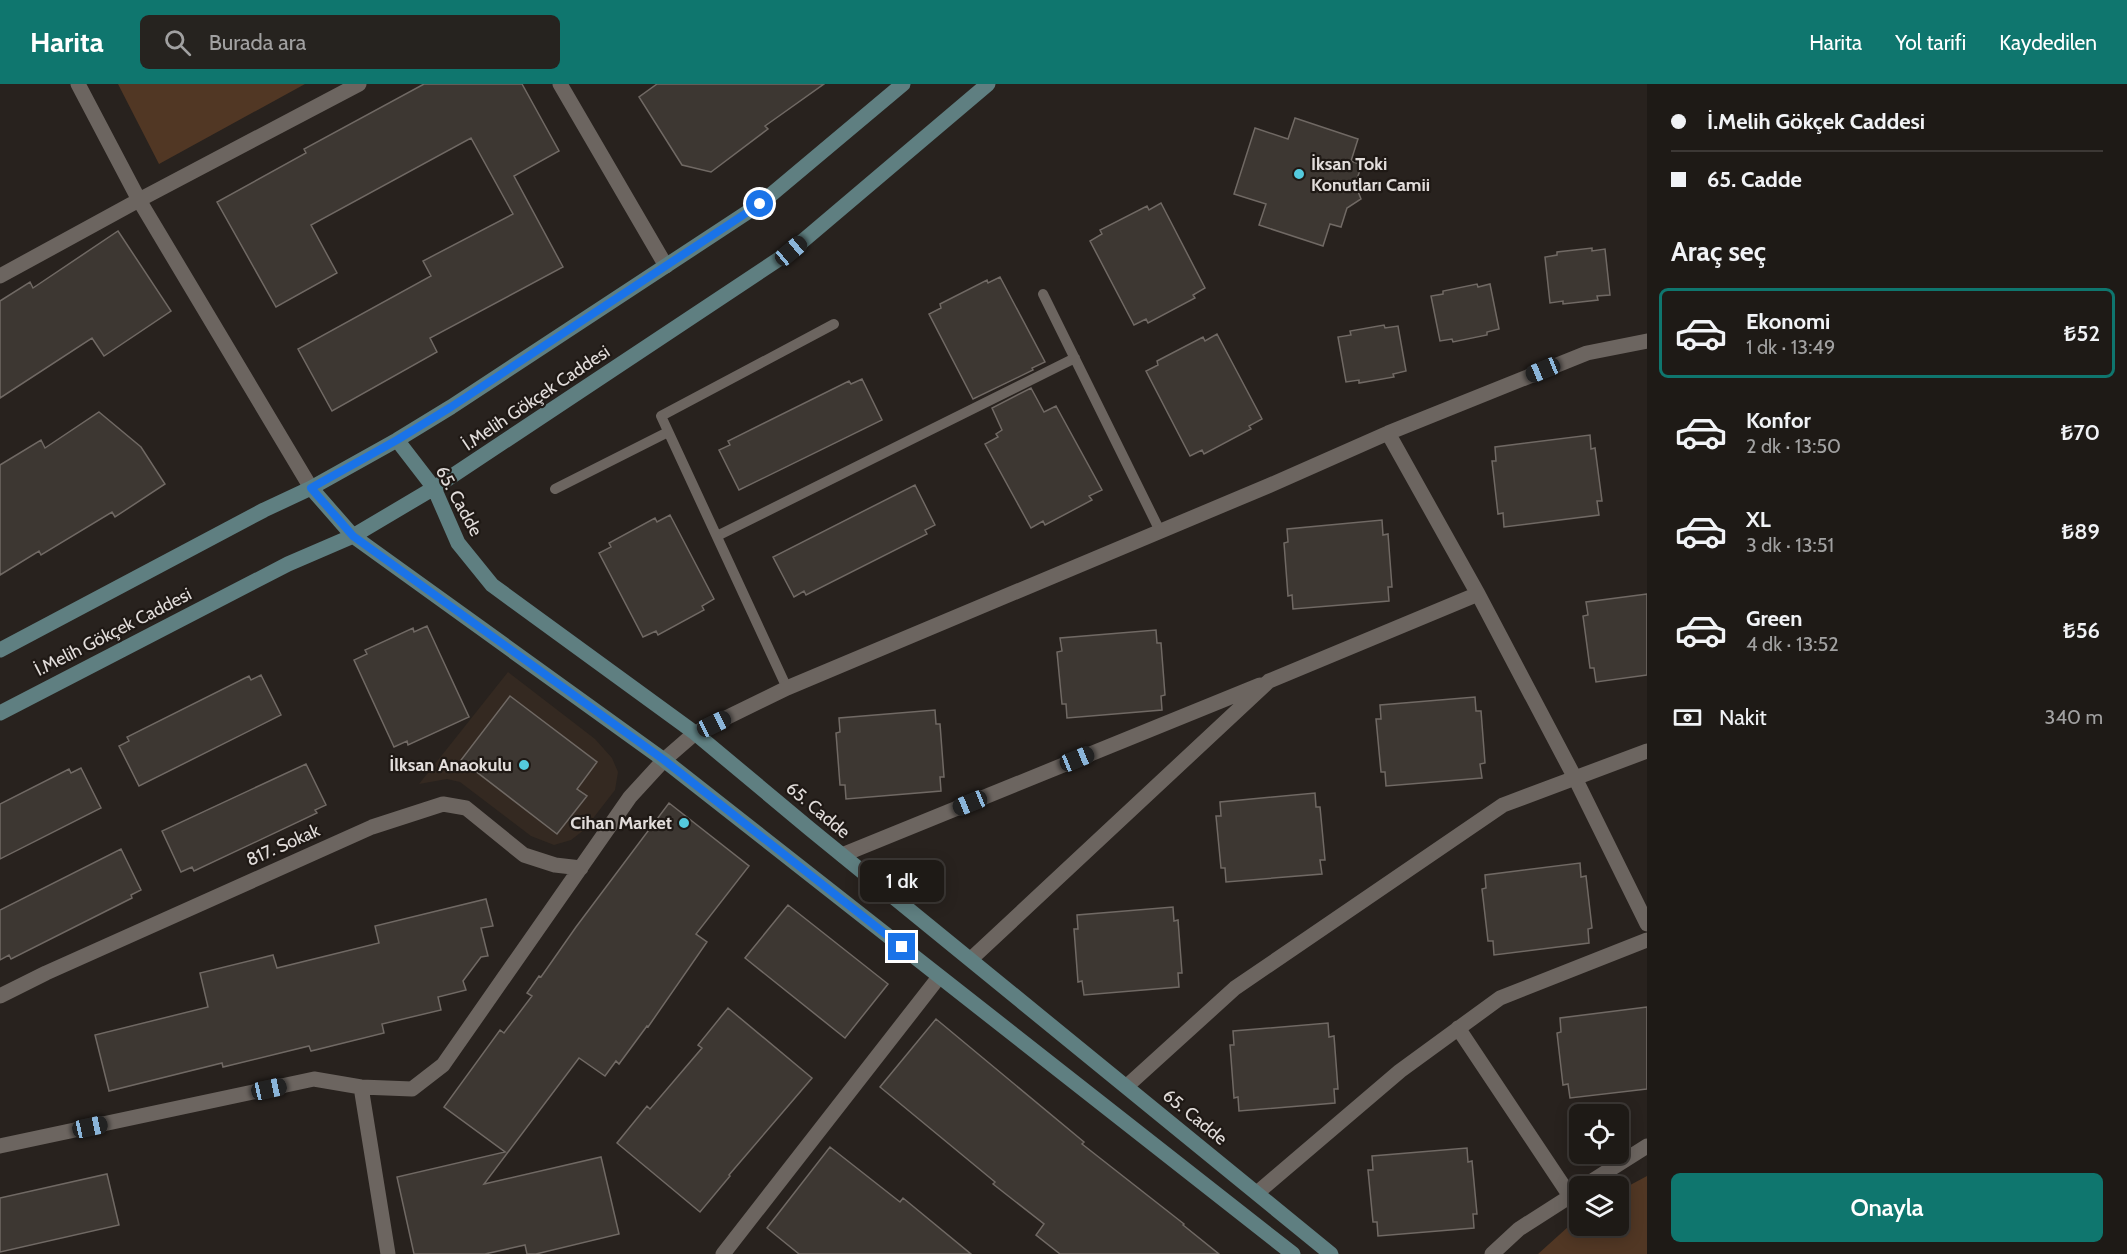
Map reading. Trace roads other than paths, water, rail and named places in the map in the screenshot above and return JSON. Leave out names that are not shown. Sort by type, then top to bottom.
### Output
[{"type":"main road","name":"İ.Melih Gökçek Caddesi","points":[[0,650],[264,510],[311,488],[397,440],[760,204],[903,84]]},
{"type":"main road","name":"İ.Melih Gökçek Caddesi","points":[[0,713],[288,564],[353,536],[434,488],[791,251],[988,84]]},
{"type":"main road","name":"65. Cadde","points":[[397,440],[434,488],[458,543],[492,585],[695,733],[1331,1254]]},
{"type":"main road","points":[[311,488],[353,536],[664,760],[1293,1254]]},
{"type":"street","points":[[78,84],[139,200],[311,488]]},
{"type":"street","points":[[0,276],[359,84]]},
{"type":"street","points":[[561,84],[666,266]]},
{"type":"street","points":[[0,1146],[314,1079],[361,1087],[412,1089],[443,1065],[630,797],[664,760],[695,733],[787,688],[1388,433],[1587,353],[1647,341]]},
{"type":"street","points":[[1388,433],[1478,594],[1575,778],[1647,924]]},
{"type":"street","points":[[842,855],[1478,594]]},
{"type":"street","points":[[971,959],[1269,681]]},
{"type":"street","points":[[1127,1086],[1245,981],[1503,805],[1647,751]]},
{"type":"street","name":"817. Sokak","points":[[0,996],[46,973],[372,827],[443,804],[466,808],[524,855],[555,865],[581,868]]},
{"type":"street","points":[[1257,1192],[1400,1071],[1500,998],[1647,940]]},
{"type":"street","points":[[723,1254],[939,977]]},
{"type":"street","points":[[1458,1028],[1569,1185]]},
{"type":"street","points":[[361,1087],[387,1254]]},
{"type":"street","points":[[1600,1176],[1647,1146]]},
{"type":"street","points":[[1492,1254],[1519,1229],[1569,1197]]},
{"type":"lane","points":[[1043,294],[1160,531]]},
{"type":"lane","points":[[787,688],[661,416],[834,324]]},
{"type":"lane","points":[[717,536],[1075,358]]},
{"type":"lane","points":[[555,489],[668,432]]},
{"type":"place","name":"İksan Toki Konutları Camii","points":[[1299,174]]},
{"type":"place","name":"İlksan Anaokulu","points":[[524,765]]},
{"type":"place","name":"Cihan Market","points":[[684,823]]}]
